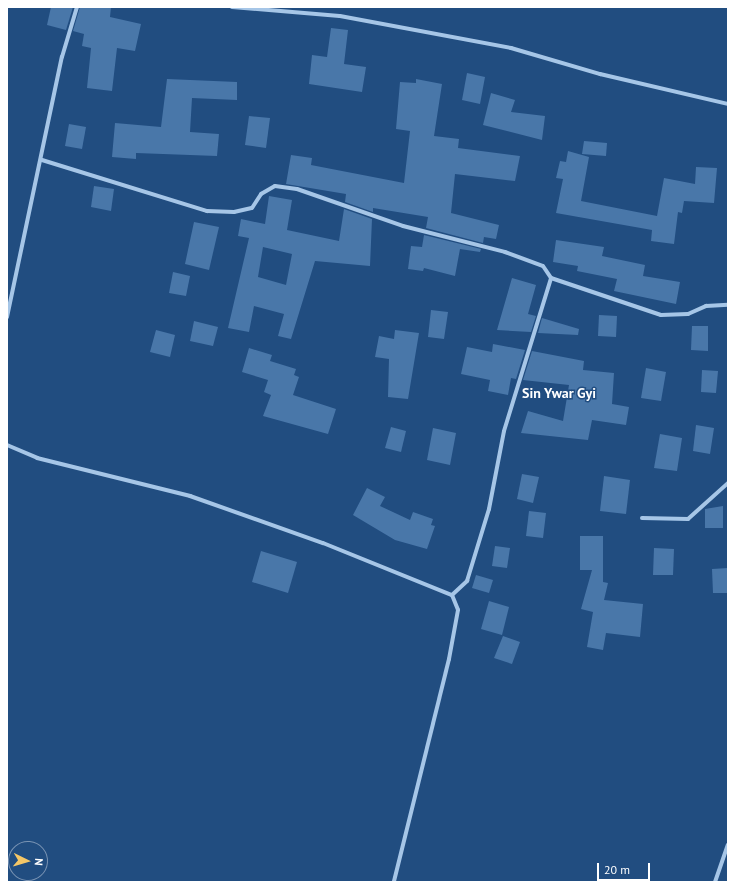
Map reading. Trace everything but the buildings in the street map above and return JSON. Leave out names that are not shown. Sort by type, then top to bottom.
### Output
[{"type":"street","points":[[7,317],[42,160],[62,57],[77,7]]},
{"type":"street","points":[[232,7],[340,16],[511,48],[600,74],[728,104]]},
{"type":"street","points":[[42,160],[207,211],[234,212],[252,208],[261,194],[275,186],[297,189],[403,226],[505,252],[543,266],[551,278],[661,315],[688,314],[706,306],[728,304]]},
{"type":"street","points":[[452,595],[467,581],[489,509],[504,431],[551,278]]},
{"type":"street","points":[[7,445],[37,458],[190,496],[323,543],[452,595],[458,610],[449,660],[394,882]]},
{"type":"street","points":[[642,518],[688,519],[728,483]]},
{"type":"street","points":[[714,882],[728,845]]},
{"type":"district","name":"Sin Ywar Gyi","points":[[559,393]]}]
